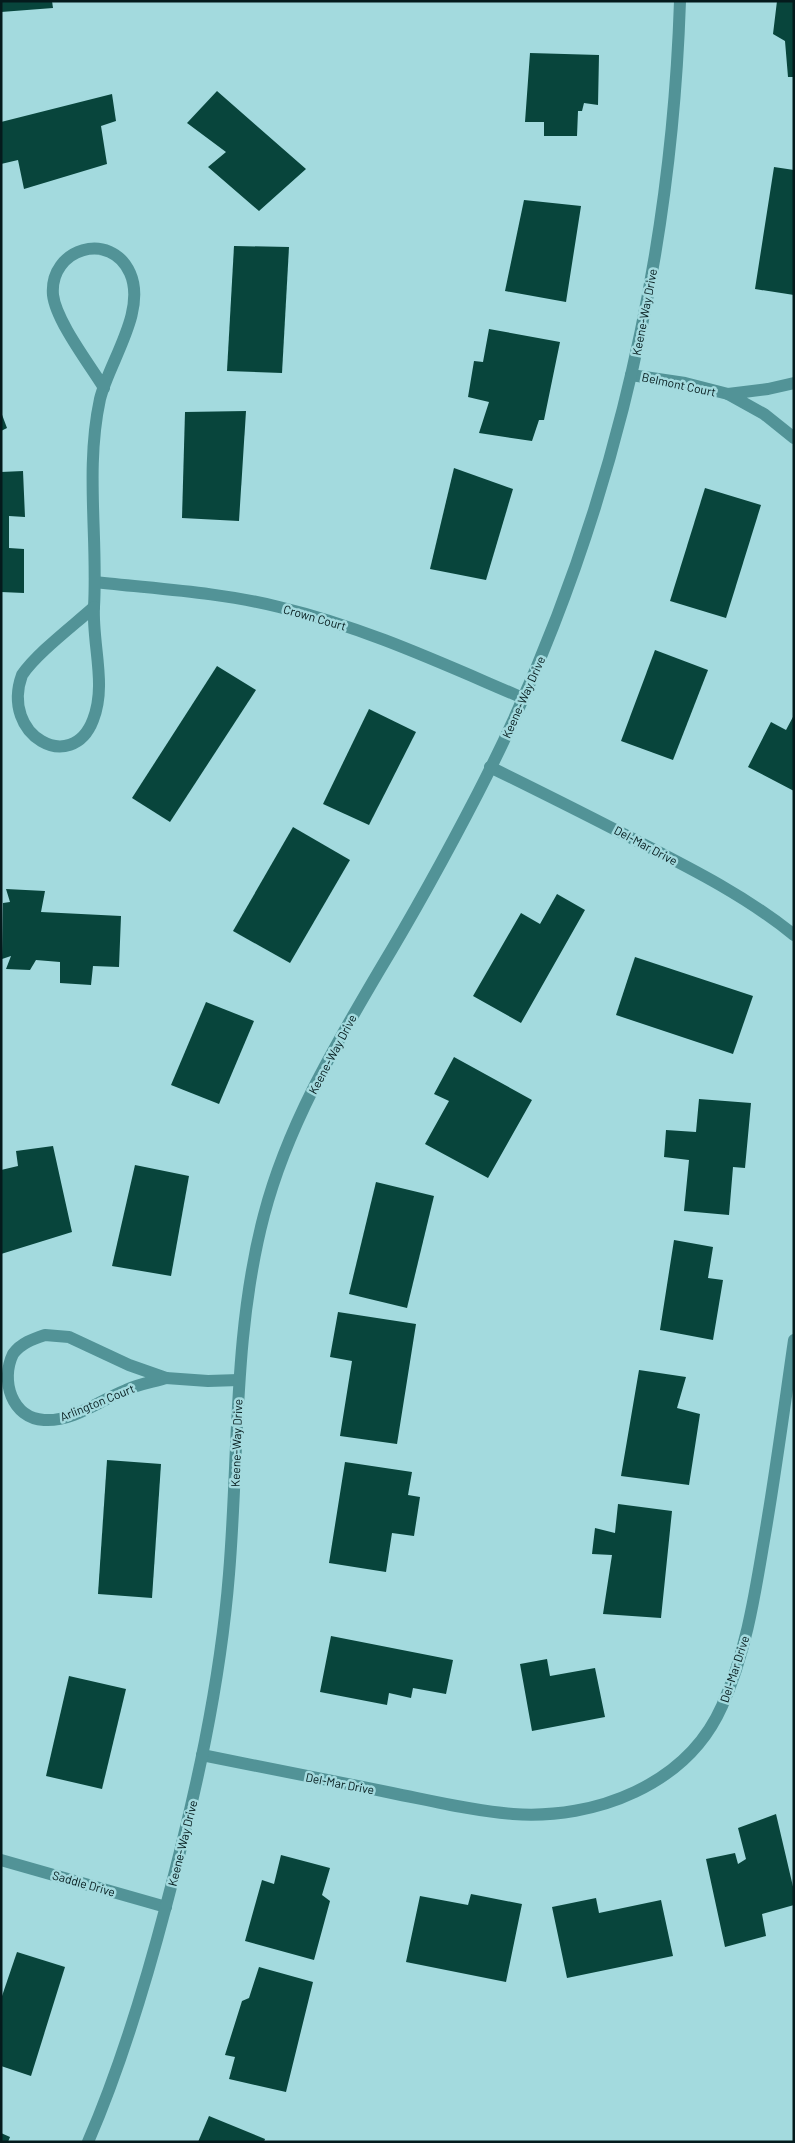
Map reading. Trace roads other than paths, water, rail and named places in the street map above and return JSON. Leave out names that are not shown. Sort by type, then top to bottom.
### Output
[{"type":"street","name":"Keene-Way Drive","points":[[88,2142],[128,2036],[166,1907],[202,1755],[217,1671],[229,1576],[239,1380],[247,1299],[265,1211],[296,1126],[331,1052],[432,880],[524,698],[563,603],[598,501],[631,375],[650,285],[666,175],[676,75],[680,1]]},
{"type":"street","points":[[94,607],[37,659],[23,674],[14,690],[12,707],[16,723],[26,736],[39,744],[54,747],[70,744],[84,735],[92,722],[97,705],[99,687],[94,607],[96,582],[93,453],[96,424],[104,388],[129,323],[135,300],[134,280],[127,265],[114,254],[98,248],[84,249],[70,255],[59,266],[53,280],[54,297],[67,328],[104,388]]},
{"type":"street","name":"Belmont Court","points":[[631,375],[685,383],[728,394],[764,414],[794,438]]},
{"type":"street","name":"Belmont Court","points":[[728,394],[768,389],[794,383]]},
{"type":"street","name":"Crown Court","points":[[96,582],[220,596],[308,614],[372,635],[524,698]]},
{"type":"street","name":"Del-Mar Drive","points":[[490,768],[592,817],[714,882],[770,916],[794,935]]},
{"type":"street","name":"Arlington Court","points":[[166,1378],[128,1389],[63,1418],[44,1420],[26,1416],[14,1405],[6,1390],[6,1372],[13,1354],[26,1341],[45,1335],[69,1338],[129,1365],[166,1378],[239,1380]]},
{"type":"street","name":"Del-Mar Drive","points":[[202,1755],[442,1803],[514,1814],[549,1815],[584,1810],[618,1800],[649,1786],[678,1764],[702,1738],[721,1708],[735,1673],[751,1612],[794,1340]]},
{"type":"street","name":"Saddle Drive","points":[[1,1860],[166,1907]]}]
